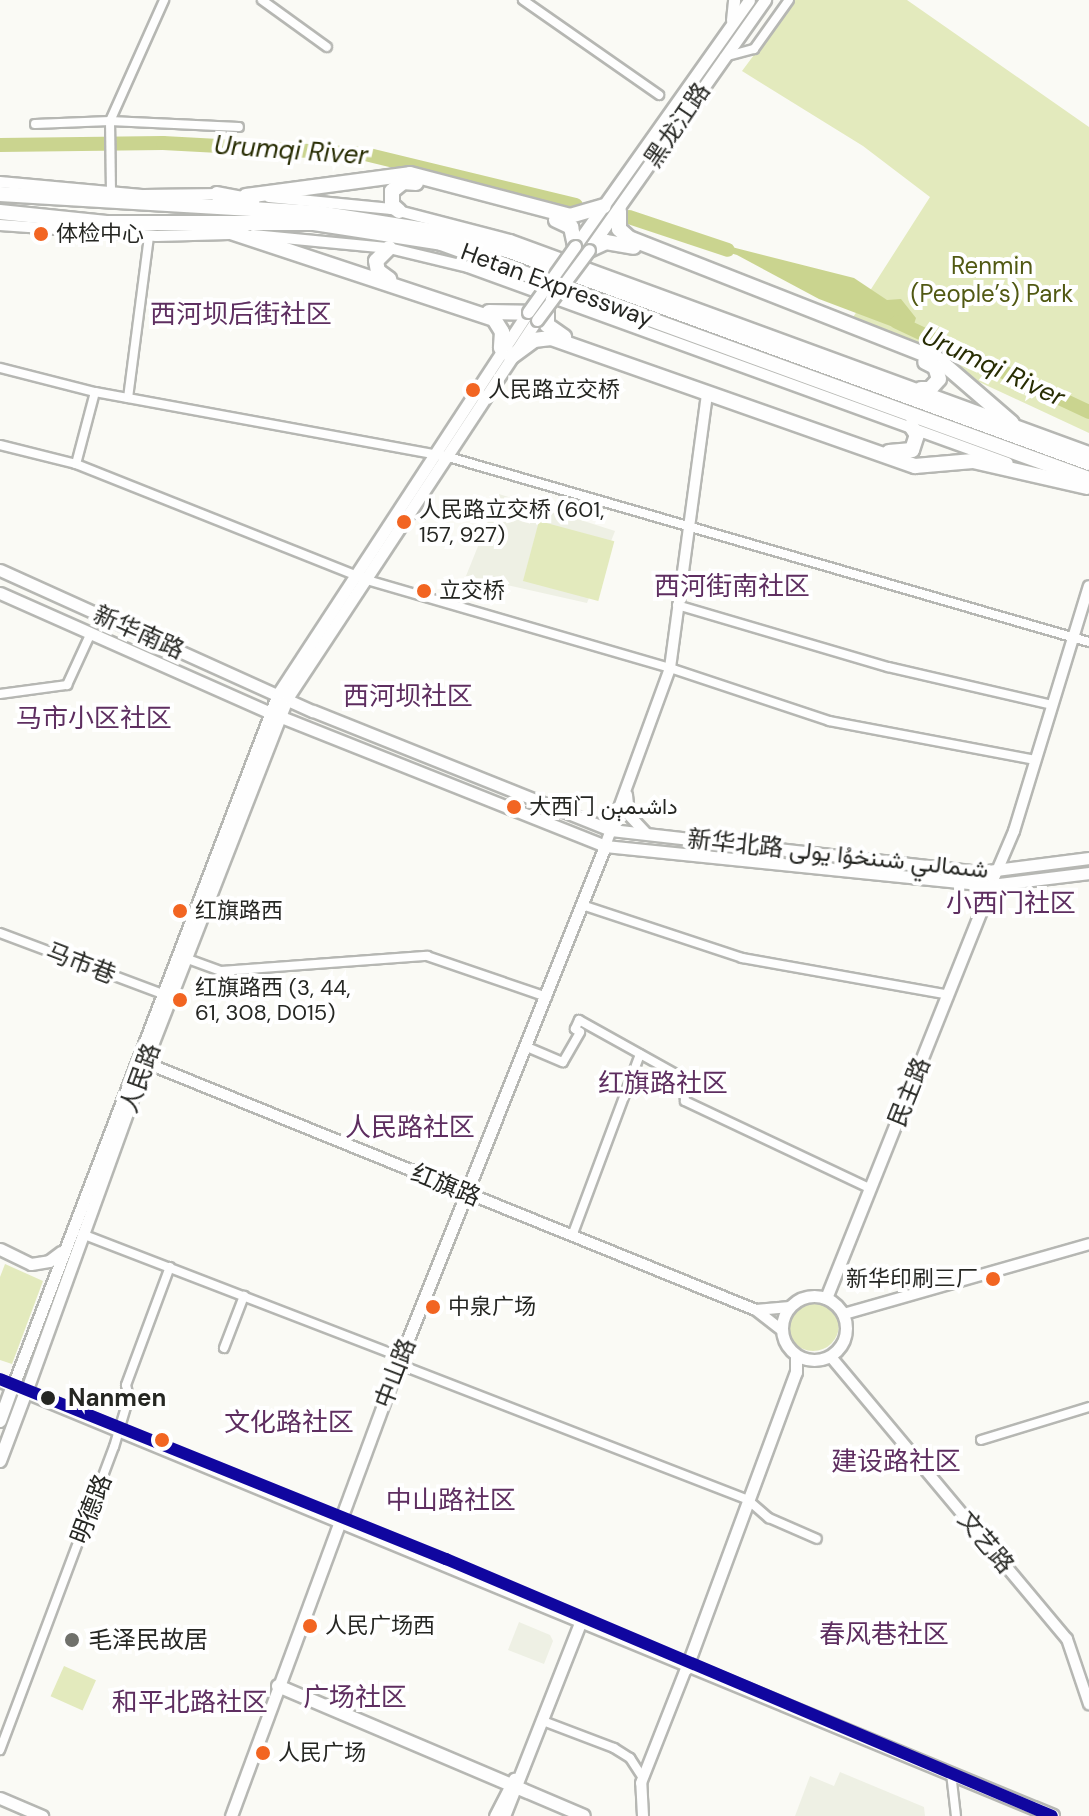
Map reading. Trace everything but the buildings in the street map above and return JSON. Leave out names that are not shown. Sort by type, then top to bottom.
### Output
[{"type":"highway","points":[[246,196],[410,174],[570,216],[611,208],[617,223],[629,238],[939,360],[1012,423]]},
{"type":"highway","points":[[399,211],[391,200],[395,186],[425,183],[566,223],[582,248],[606,242],[623,243],[932,364],[939,379],[930,389],[921,389]]},
{"type":"highway","name":"Hetan Expressway","points":[[0,194],[383,219],[507,250],[1089,463]]},
{"type":"highway","points":[[217,194],[308,212]]},
{"type":"highway","name":"Hetan Expressway","points":[[0,212],[106,223],[314,223],[441,243],[1089,479]]},
{"type":"highway","points":[[203,223],[494,319],[502,332],[506,352],[534,340],[551,338],[915,466],[973,461],[1089,487]]},
{"type":"highway","points":[[389,248],[376,261],[385,277],[501,316],[531,315]]},
{"type":"highway","points":[[547,307],[547,325],[555,334],[898,454],[915,445],[911,426]]},
{"type":"highway","points":[[1066,444],[1089,454]]},
{"type":"main road","points":[[732,25],[734,0]]},
{"type":"main road","name":"黑龙江路","points":[[611,208],[749,0]]},
{"type":"main road","name":"黑龙江路","points":[[582,248],[765,0]]},
{"type":"main road","points":[[531,315],[547,307],[582,248]]},
{"type":"main road","points":[[283,696],[432,453],[582,248]]},
{"type":"main road","points":[[283,696],[367,580],[506,352]]},
{"type":"main road","name":"新华南路","points":[[0,570],[283,696]]},
{"type":"main road","name":"新华南路","points":[[0,593],[275,714]]},
{"type":"main road","name":"人民路","points":[[0,1461],[82,1234],[162,994],[283,696]]},
{"type":"main road","name":"新华北路 شىمالىي شىنخۇا يولى","points":[[283,696],[611,830],[997,871],[1089,858]]},
{"type":"main road","name":"人民路","points":[[0,1421],[6,1384],[185,958],[275,714]]},
{"type":"main road","name":"新华北路 شىمالىي شىنخۇا يولى","points":[[275,714],[605,846],[991,885],[1089,873]]},
{"type":"main road","name":"中山路","points":[[231,1816],[399,1361],[605,846]]},
{"type":"main road","name":"民主路","points":[[826,1298],[991,885]]},
{"type":"main road","points":[[0,1249],[40,1264],[57,1256],[68,1241]]},
{"type":"main road","points":[[686,1669],[796,1372],[796,1356],[782,1330],[790,1307],[806,1297],[826,1298],[844,1314],[844,1343],[831,1357],[813,1361],[796,1356]]},
{"type":"main road","points":[[6,1384],[341,1518],[686,1669],[950,1772],[1053,1816]]},
{"type":"main road","points":[[495,1816],[530,1755],[581,1621]]},
{"type":"main road","points":[[278,1686],[584,1816]]},
{"type":"main road","points":[[504,1816],[514,1787]]},
{"type":"main road","points":[[0,1798],[42,1816]]},
{"type":"street","points":[[111,192],[107,132],[110,121],[164,0]]},
{"type":"street","points":[[262,0],[327,47]]},
{"type":"street","points":[[523,0],[659,95]]},
{"type":"street","points":[[723,57],[754,49],[789,0]]},
{"type":"street","points":[[35,124],[110,121],[239,127]]},
{"type":"street","points":[[0,182],[111,192],[246,196],[399,211],[510,240],[1066,444]]},
{"type":"street","points":[[0,225],[149,236],[238,234],[389,248],[468,267],[911,426],[1089,495]]},
{"type":"street","points":[[128,398],[149,236]]},
{"type":"street","points":[[0,368],[95,392],[445,456],[685,528],[1089,642]]},
{"type":"street","points":[[76,464],[95,392]]},
{"type":"street","points":[[605,846],[670,668],[685,528],[707,395]]},
{"type":"street","points":[[0,445],[76,464],[367,580],[670,668],[829,721],[1035,760]]},
{"type":"street","points":[[991,885],[1035,760],[1089,586]]},
{"type":"street","points":[[677,605],[888,667],[1052,705]]},
{"type":"street","points":[[0,694],[67,685],[90,635]]},
{"type":"street","points":[[629,780],[629,815],[646,833]]},
{"type":"street","points":[[594,876],[620,847]]},
{"type":"street","points":[[582,905],[742,958],[949,995]]},
{"type":"street","name":"马市巷","points":[[0,933],[162,994]]},
{"type":"street","points":[[185,958],[221,971],[427,956],[547,997]]},
{"type":"street","points":[[527,1047],[563,1062],[580,1032],[575,1029],[579,1020],[683,1078],[685,1101],[869,1188]]},
{"type":"street","points":[[572,1236],[640,1054]]},
{"type":"street","name":"红旗路","points":[[141,1061],[756,1310]]},
{"type":"street","points":[[82,1234],[244,1296],[748,1500],[769,1518],[817,1539]]},
{"type":"street","points":[[844,1314],[1089,1244]]},
{"type":"street","name":"明德路","points":[[0,1750],[129,1397],[126,1385],[170,1267]]},
{"type":"street","points":[[224,1348],[244,1296]]},
{"type":"street","points":[[756,1310],[790,1307]]},
{"type":"street","points":[[756,1310],[782,1330]]},
{"type":"street","name":"文艺路","points":[[831,1357],[1067,1639],[1089,1704]]},
{"type":"street","points":[[981,1440],[1089,1407]]},
{"type":"street","points":[[643,1816],[643,1778],[686,1669]]},
{"type":"street","points":[[543,1721],[614,1748],[630,1758],[643,1778]]},
{"type":"street","points":[[950,1772],[956,1816]]},
{"type":"shaded area","points":[[712,242],[854,278],[887,300],[901,299],[916,318],[912,330],[909,333],[819,299],[737,255],[710,247]]},
{"type":"shaded area","points":[[499,494],[615,531],[587,603],[466,576]]},
{"type":"shaded area","points":[[519,1622],[550,1635],[553,1641],[544,1664],[508,1650]]},
{"type":"shaded area","points":[[840,1772],[924,1807],[925,1816],[795,1816],[810,1776],[834,1786]]},
{"type":"green space","name":"Renmin (People’s) Park","points":[[795,0],[907,0],[1089,127],[1089,433],[850,322],[930,197],[863,146],[742,71]]},
{"type":"green space","points":[[539,521],[614,541],[598,601],[523,581]]},
{"type":"green space","points":[[5,1264],[43,1281],[12,1364],[0,1360],[0,1277]]},
{"type":"green space","points":[[813,1299],[831,1307],[839,1325],[831,1343],[813,1351],[795,1343],[787,1325],[795,1307]]},
{"type":"green space","points":[[64,1666],[96,1680],[83,1710],[51,1696]]},
{"type":"waterway","name":"Urumqi River","points":[[0,145],[163,143],[365,154],[576,205]]},
{"type":"waterway","name":"Urumqi River","points":[[629,217],[728,250]]},
{"type":"waterway","name":"Urumqi River","points":[[897,322],[1089,412]]},
{"type":"transit line","points":[[0,1379],[446,1559],[1052,1816]]},
{"type":"place","name":"体检中心","points":[[41,234]]},
{"type":"place","name":"人民路立交桥","points":[[473,390]]},
{"type":"place","name":"人民路立交桥 (601, 157, 927)","points":[[404,522]]},
{"type":"place","name":"立交桥","points":[[424,591]]},
{"type":"place","name":"大西门 داشىمېن","points":[[514,807]]},
{"type":"place","name":"红旗路西","points":[[180,911]]},
{"type":"place","name":"红旗路西 (3, 44, 61, 308, D015)","points":[[180,1000]]},
{"type":"place","name":"新华印刷三厂","points":[[993,1279]]},
{"type":"place","name":"中泉广场","points":[[433,1307]]},
{"type":"place","name":"Nanmen","points":[[48,1398]]},
{"type":"place","name":"人民广场西","points":[[310,1626]]},
{"type":"place","name":"毛泽民故居","points":[[72,1640]]},
{"type":"place","name":"人民广场","points":[[263,1753]]},
{"type":"district","name":"西河坝后街社区","points":[[241,315]]},
{"type":"district","name":"西河街南社区","points":[[732,587]]},
{"type":"district","name":"西河坝社区","points":[[408,697]]},
{"type":"district","name":"马市小区社区","points":[[94,719]]},
{"type":"district","name":"小西门社区","points":[[1011,904]]},
{"type":"district","name":"红旗路社区","points":[[663,1084]]},
{"type":"district","name":"人民路社区","points":[[410,1128]]},
{"type":"district","name":"文化路社区","points":[[289,1423]]},
{"type":"district","name":"建设路社区","points":[[896,1462]]},
{"type":"district","name":"中山路社区","points":[[451,1501]]},
{"type":"district","name":"春风巷社区","points":[[884,1635]]},
{"type":"district","name":"广场社区","points":[[355,1698]]},
{"type":"district","name":"和平北路社区","points":[[190,1703]]}]
